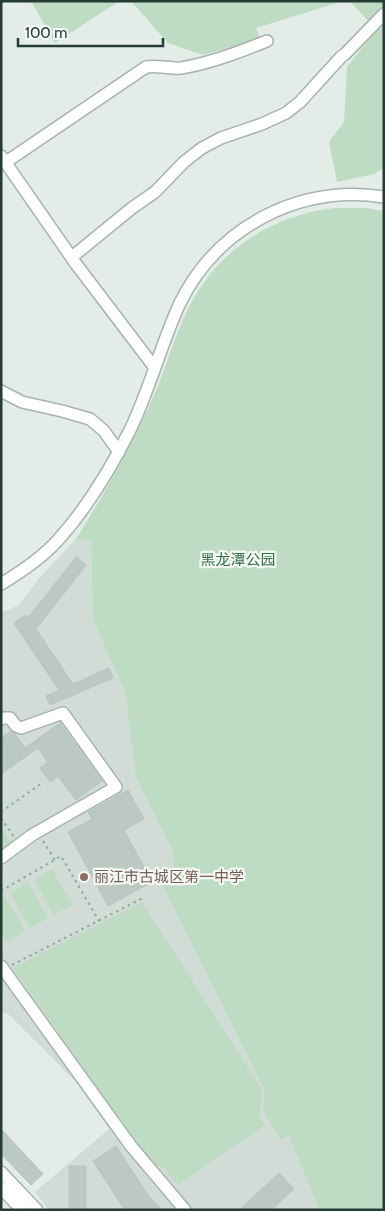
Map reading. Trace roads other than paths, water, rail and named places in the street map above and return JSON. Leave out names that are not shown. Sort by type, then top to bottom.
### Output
[{"type":"street","points":[[72,257],[132,208],[155,192],[184,162],[202,148],[230,135],[277,118],[300,102],[384,14]]},
{"type":"street","points":[[155,368],[72,257],[4,159],[146,68],[154,66],[179,68],[218,59],[267,41]]},
{"type":"street","points":[[1,584],[28,566],[58,541],[88,501],[119,452],[137,414],[180,304],[191,284],[214,254],[244,228],[274,211],[308,199],[339,194],[384,197]]},
{"type":"street","points":[[1,392],[22,402],[62,410],[90,419],[104,431],[119,452]]},
{"type":"street","points":[[1,707],[5,718],[21,728],[63,714],[116,787],[38,832],[1,858]]},
{"type":"street","points":[[2,968],[131,1146],[185,1210]]},
{"type":"street","points":[[1,1172],[37,1210]]},
{"type":"street","points":[[1,1188],[22,1210]]},
{"type":"place","name":"丽江市古城区第一中学","points":[[84,877]]},
{"type":"park label","name":"黑龙潭公园","points":[[238,560]]}]
